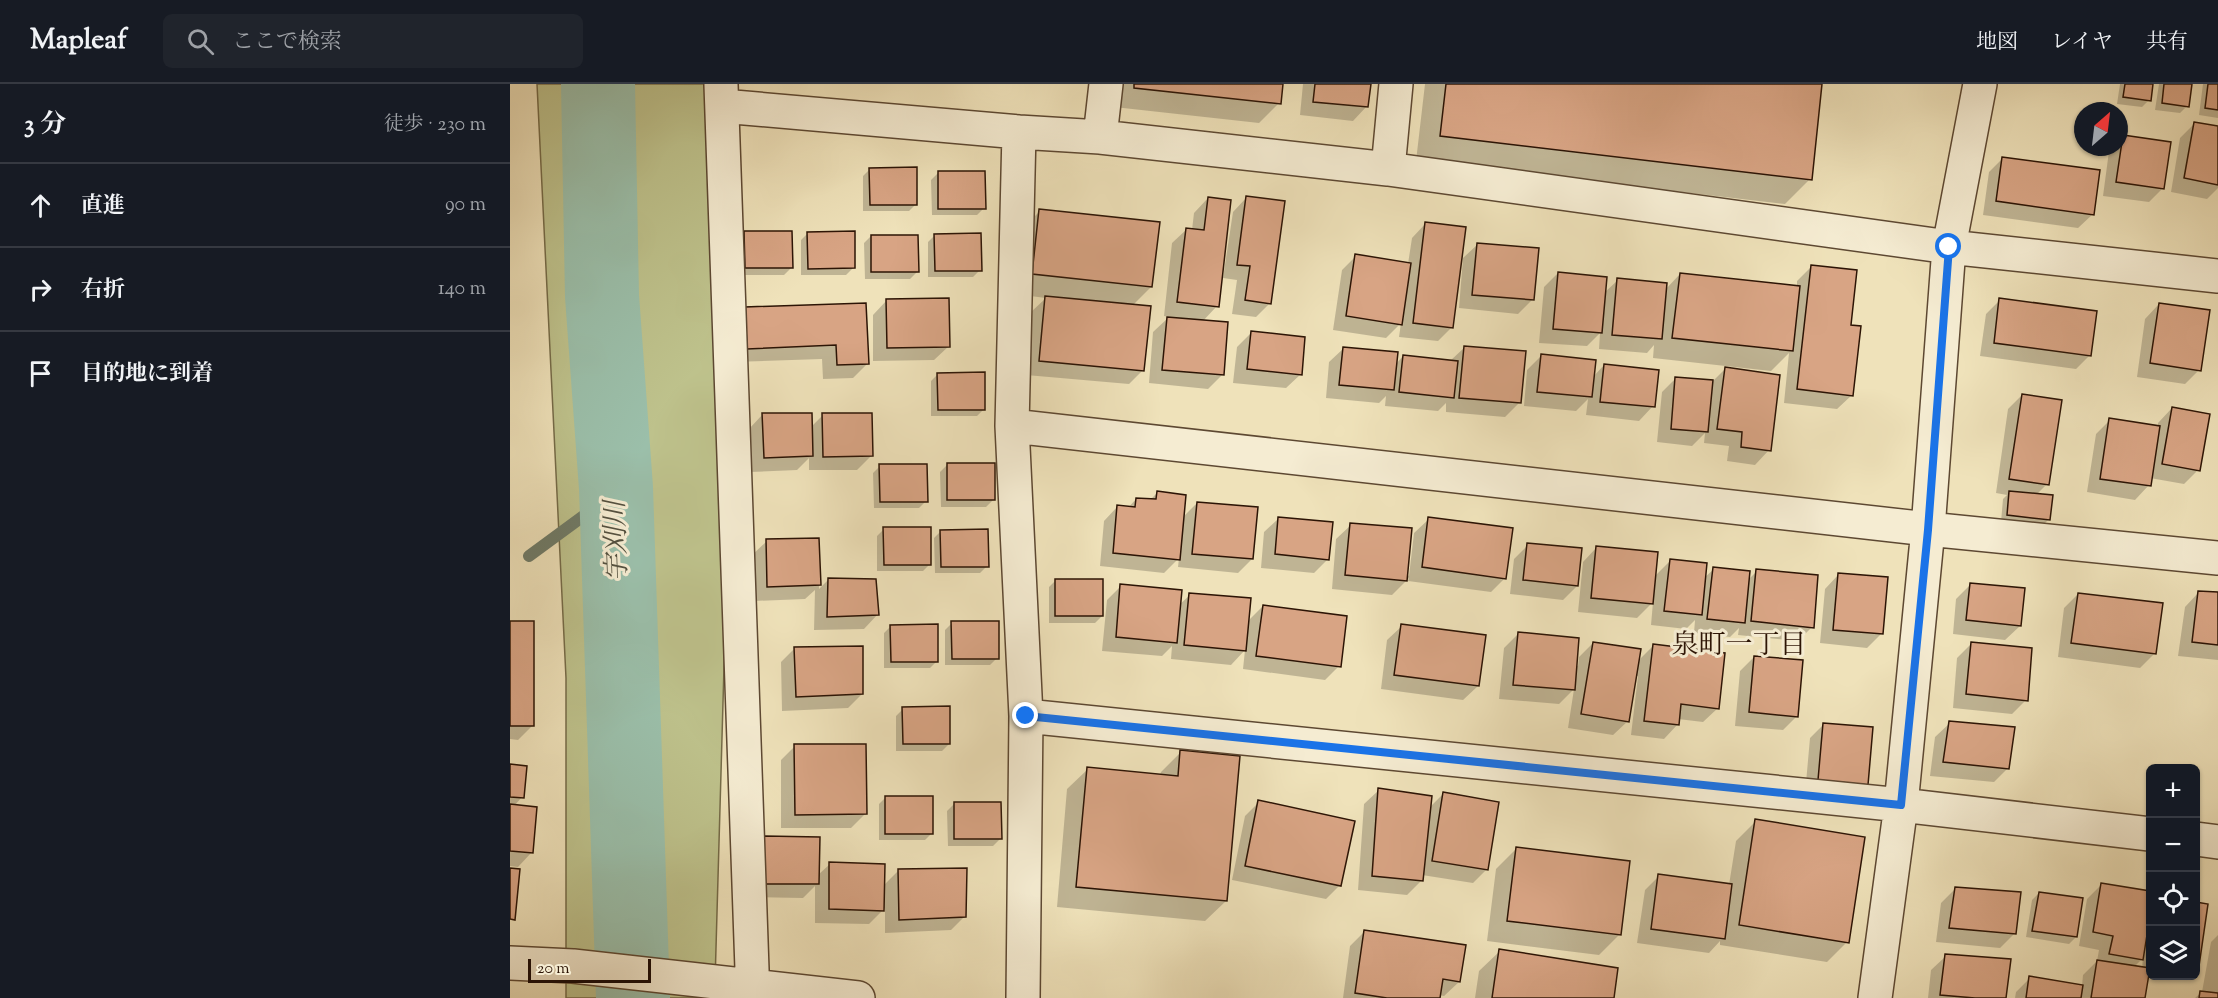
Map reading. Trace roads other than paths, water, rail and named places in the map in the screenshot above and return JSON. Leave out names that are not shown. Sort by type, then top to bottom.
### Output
[{"type":"street","points":[[1100,137],[1106,84]]},
{"type":"street","points":[[1388,169],[1395,84]]},
{"type":"street","points":[[1875,998],[1901,805],[1928,530],[1949,247],[1980,84]]},
{"type":"street","points":[[753,993],[722,95],[1019,132],[1100,137],[1388,169],[1949,247],[2218,276]]},
{"type":"street","points":[[1019,132],[1012,426],[1026,716],[1023,998]]},
{"type":"street","points":[[1012,426],[1928,530],[2218,558]]},
{"type":"street","points":[[1026,716],[1901,805],[2146,833]]},
{"type":"street","points":[[2200,840],[2218,842]]},
{"type":"street","points":[[510,963],[573,966],[753,993],[858,998]]},
{"type":"waterway","name":"宇刈川","points":[[598,84],[602,296],[616,488],[633,998]]},
{"type":"waterway","points":[[529,556],[593,509],[616,488]]},
{"type":"district","name":"泉町一丁目","points":[[1739,646]]}]
